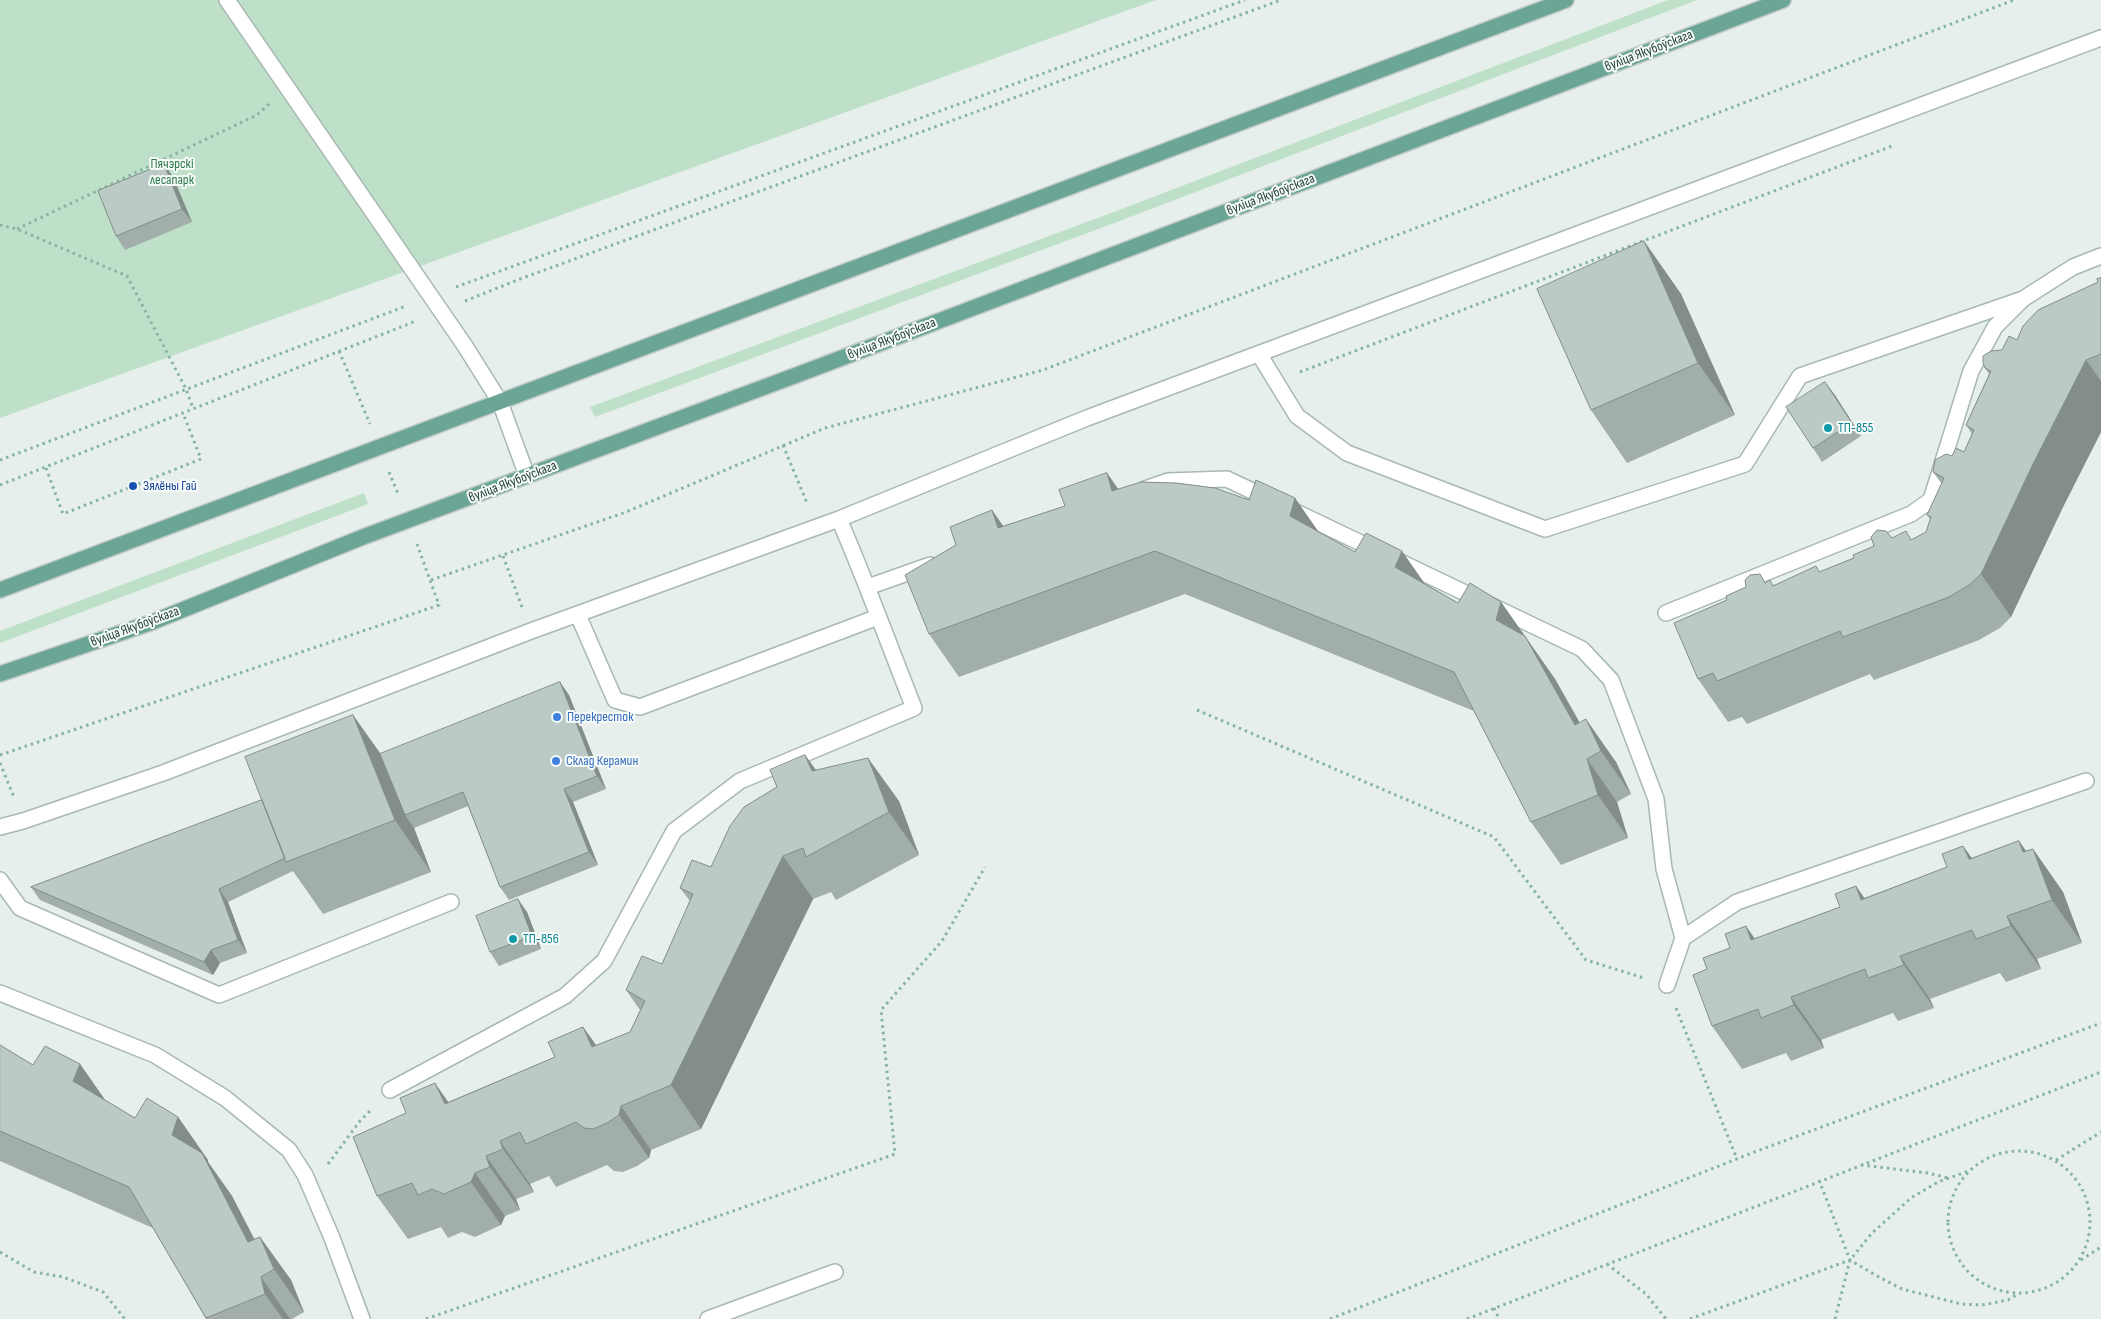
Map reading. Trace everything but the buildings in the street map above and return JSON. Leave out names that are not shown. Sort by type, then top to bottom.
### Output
[{"type":"main road","points":[[0,590],[1566,0]]},
{"type":"main road","name":"вуліца Якубоўскага","points":[[0,674],[150,623],[363,537],[1783,0]]},
{"type":"street","points":[[227,0],[465,346],[500,402],[527,476]]},
{"type":"street","points":[[0,827],[23,821],[162,773],[531,631],[839,519],[1087,418],[2101,38]]},
{"type":"street","points":[[1666,613],[1911,514],[1930,500],[1971,372],[1995,327],[2023,299],[2073,267],[2101,256]]},
{"type":"street","points":[[1259,354],[1296,416],[1347,453],[1545,528],[1746,464],[1800,376],[2023,299]]},
{"type":"street","points":[[1130,494],[1168,481],[1227,479],[1582,649],[1611,680],[1656,800],[1664,869],[1683,938],[1667,985]]},
{"type":"street","points":[[390,1090],[565,996],[572,990],[604,961],[674,830],[740,781],[914,708],[868,587],[839,519]]},
{"type":"street","points":[[868,587],[943,560]]},
{"type":"street","points":[[578,615],[614,700],[640,707],[878,617]]},
{"type":"street","points":[[1683,938],[1738,902],[2086,782]]},
{"type":"street","points":[[0,880],[20,908],[219,995],[451,902]]},
{"type":"street","points":[[0,992],[155,1055],[217,1093],[289,1150],[311,1188],[350,1283],[362,1319]]},
{"type":"street","points":[[708,1319],[835,1272]]},
{"type":"path","points":[[0,460],[430,297],[1245,0]]},
{"type":"path","points":[[0,485],[520,279],[1281,0]]},
{"type":"path","points":[[0,755],[439,605],[431,580],[626,512],[825,428],[1043,370],[2014,0]]},
{"type":"path","points":[[17,229],[257,115],[286,87]]},
{"type":"path","points":[[1275,381],[1897,145]]},
{"type":"path","points":[[0,226],[17,229],[127,276],[186,389],[193,408]]},
{"type":"path","points":[[46,468],[63,514],[201,459],[183,412]]},
{"type":"path","points":[[783,445],[817,527]]},
{"type":"path","points":[[503,556],[531,631]]},
{"type":"path","points":[[1197,710],[1494,837],[1586,960],[1667,985],[1737,1159]]},
{"type":"path","points":[[0,763],[23,821]]},
{"type":"path","points":[[426,1319],[895,1154],[881,1010],[942,941],[986,867]]},
{"type":"path","points":[[1330,1319],[1737,1159],[2101,1023]]},
{"type":"path","points":[[1467,1319],[1819,1180],[2101,1072]]},
{"type":"path","points":[[311,1188],[360,1121],[390,1090]]},
{"type":"path","points":[[2056,1160],[2101,1132]]},
{"type":"path","points":[[1835,1319],[1850,1260],[1879,1227],[1911,1198],[1969,1170],[1989,1157],[2012,1150],[2035,1152],[2056,1160],[2074,1175],[2086,1194],[2091,1217],[2089,1240],[2079,1261],[2064,1278],[2042,1289],[2019,1293],[1995,1289],[1974,1277],[1958,1259],[1949,1237],[1948,1212],[1955,1190],[1969,1170]]},
{"type":"path","points":[[1859,1165],[1920,1172],[1949,1178]]},
{"type":"path","points":[[1819,1180],[1850,1260],[1877,1276],[1902,1288],[1961,1304],[1982,1305],[2008,1300],[2019,1293]]},
{"type":"path","points":[[2079,1261],[2101,1247]]},
{"type":"path","points":[[0,1252],[34,1272],[63,1277],[103,1292],[125,1319]]},
{"type":"path","points":[[1690,1319],[1850,1260]]},
{"type":"path","points":[[1606,1264],[1646,1294],[1666,1319]]},
{"type":"path","points":[[1494,1308],[1499,1319]]},
{"type":"green space","name":"Пячэрскі лесапарк","points":[[0,0],[1156,0],[0,418]]},
{"type":"green space","points":[[1668,0],[1697,0],[1125,219],[595,417],[590,407],[1119,210]]},
{"type":"green space","points":[[364,493],[368,504],[0,643],[0,631]]},
{"type":"place","name":"ТП-855","points":[[1828,428]]},
{"type":"place","name":"Зялёны Гай","points":[[133,486]]},
{"type":"place","name":"Перекресток","points":[[557,717]]},
{"type":"place","name":"Склад Керамин","points":[[556,761]]},
{"type":"place","name":"ТП-856","points":[[513,939]]}]
